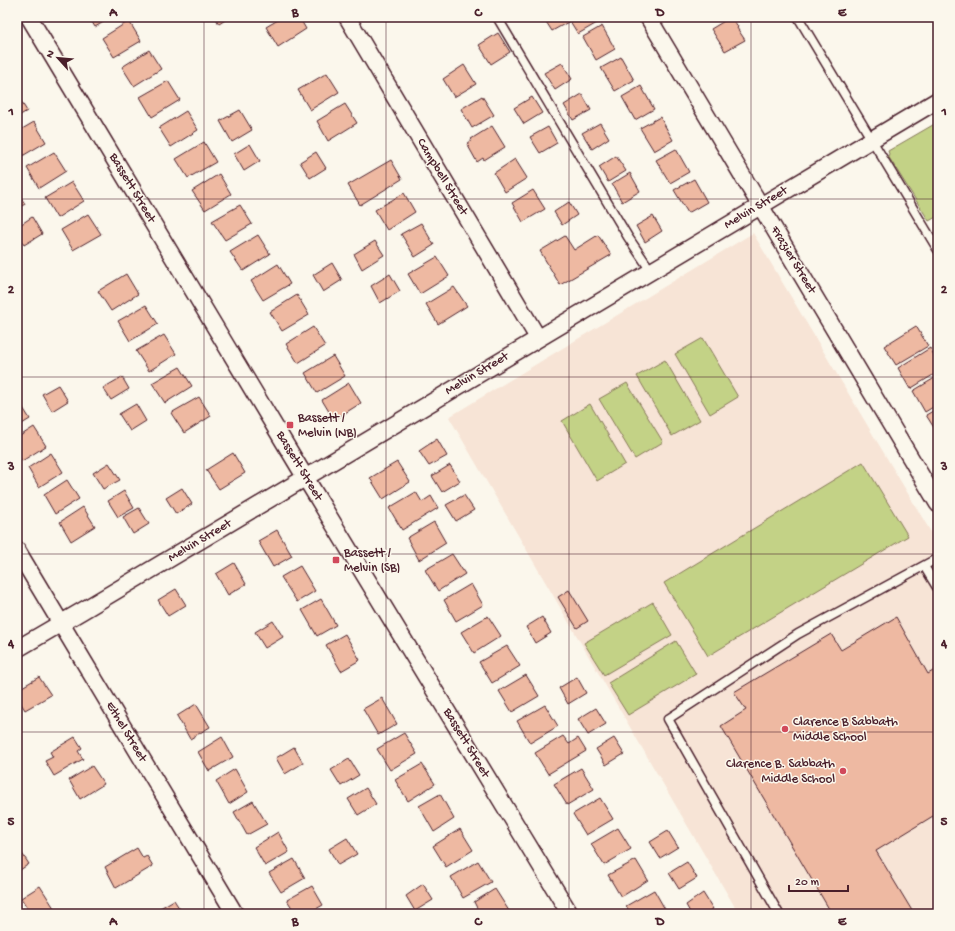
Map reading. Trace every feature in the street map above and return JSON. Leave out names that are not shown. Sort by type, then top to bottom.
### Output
[{"type":"street","name":"Bassett Street","points":[[29,17],[305,477],[570,914]]},
{"type":"street","name":"Campbell Street","points":[[347,17],[538,338]]},
{"type":"street","name":"Frazier Street","points":[[648,17],[938,504]]},
{"type":"street","name":"Melvin Street","points":[[17,649],[938,100]]},
{"type":"street","name":"Ethel Street","points":[[17,550],[235,914]]},
{"type":"lane","points":[[497,17],[628,237],[651,271]]},
{"type":"lane","points":[[798,17],[938,250]]},
{"type":"lane","points":[[779,914],[668,720],[798,634],[938,558]]},
{"type":"lane","points":[[924,566],[938,589]]},
{"type":"shaded area","name":"Clarence B Sabbath Middle School","points":[[753,233],[938,544],[938,914],[739,914],[449,417]]},
{"type":"green space","points":[[938,122],[938,216],[929,221],[888,156],[888,151]]},
{"type":"green space","points":[[703,338],[738,397],[710,414],[675,354]]},
{"type":"green space","points":[[665,360],[700,420],[672,436],[637,376]]},
{"type":"green space","points":[[627,383],[663,442],[635,459],[599,399]]},
{"type":"green space","points":[[590,404],[625,464],[597,481],[562,421]]},
{"type":"green space","points":[[863,462],[908,536],[708,656],[664,583]]},
{"type":"green space","points":[[653,602],[672,635],[604,675],[584,643]]},
{"type":"green space","points":[[676,641],[696,674],[628,715],[608,683]]},
{"type":"building","points":[[89,17],[112,17],[95,27]]},
{"type":"building","points":[[215,17],[230,17],[219,24]]},
{"type":"building","points":[[283,17],[299,17],[306,29],[278,47],[266,27]]},
{"type":"building","points":[[543,17],[601,17],[602,20],[578,34],[570,21],[552,31]]},
{"type":"building","points":[[704,17],[713,17],[707,21]]},
{"type":"building","points":[[731,17],[745,40],[725,51],[711,29]]},
{"type":"building","points":[[129,21],[141,41],[114,57],[102,38]]},
{"type":"building","points":[[602,26],[615,49],[596,60],[583,37]]},
{"type":"building","points":[[498,33],[510,52],[491,64],[479,45]]},
{"type":"building","points":[[149,50],[161,69],[134,86],[122,67]]},
{"type":"building","points":[[621,57],[634,80],[615,91],[601,68]]},
{"type":"building","points":[[562,63],[572,79],[555,90],[544,73]]},
{"type":"building","points":[[464,65],[476,84],[454,97],[443,79]]},
{"type":"building","points":[[327,73],[339,92],[310,110],[298,90]]},
{"type":"building","points":[[168,81],[180,100],[152,117],[140,97]]},
{"type":"building","points":[[641,86],[654,109],[635,120],[622,97]]},
{"type":"building","points":[[582,94],[591,110],[573,120],[564,105]]},
{"type":"building","points":[[17,95],[27,111],[17,117]]},
{"type":"building","points":[[482,96],[494,115],[472,128],[461,109]]},
{"type":"building","points":[[532,97],[542,113],[524,124],[514,108]]},
{"type":"building","points":[[345,104],[357,123],[328,141],[317,121]]},
{"type":"building","points":[[240,110],[252,130],[232,142],[220,121]]},
{"type":"building","points":[[186,111],[198,130],[171,147],[159,128]]},
{"type":"building","points":[[660,117],[673,140],[654,151],[640,128]]},
{"type":"building","points":[[34,122],[46,142],[19,158],[17,156],[17,132]]},
{"type":"building","points":[[600,123],[609,138],[592,149],[582,133]]},
{"type":"building","points":[[492,126],[505,147],[484,160],[483,158],[477,162],[467,144],[472,140],[471,139]]},
{"type":"building","points":[[548,127],[557,143],[540,153],[530,137]]},
{"type":"building","points":[[204,142],[216,162],[188,178],[176,159]]},
{"type":"building","points":[[250,144],[260,161],[244,171],[234,154]]},
{"type":"building","points":[[676,149],[689,172],[670,183],[656,160]]},
{"type":"building","points":[[54,152],[66,171],[39,188],[27,168]]},
{"type":"building","points":[[316,152],[326,168],[310,178],[300,162]]},
{"type":"building","points":[[616,156],[626,171],[608,182],[599,167]]},
{"type":"building","points":[[515,159],[527,178],[505,192],[494,173]]},
{"type":"building","points":[[391,160],[402,179],[360,205],[348,185]]},
{"type":"building","points":[[630,173],[640,191],[622,202],[612,184]]},
{"type":"building","points":[[219,174],[231,194],[205,210],[192,191]]},
{"type":"building","points":[[694,179],[707,202],[688,213],[674,190]]},
{"type":"building","points":[[72,182],[84,201],[57,218],[45,198]]},
{"type":"building","points":[[533,190],[545,209],[523,222],[512,203]]},
{"type":"building","points":[[17,191],[25,204],[17,209]]},
{"type":"building","points":[[404,193],[415,212],[387,230],[375,210]]},
{"type":"building","points":[[569,202],[577,215],[562,225],[554,212]]},
{"type":"building","points":[[240,205],[252,224],[225,240],[212,221]]},
{"type":"building","points":[[88,214],[101,234],[73,250],[61,230]]},
{"type":"building","points":[[653,216],[662,231],[645,242],[636,226]]},
{"type":"building","points":[[32,217],[42,234],[24,245],[17,234],[17,227]]},
{"type":"building","points":[[421,223],[434,245],[415,257],[401,234]]},
{"type":"building","points":[[258,235],[270,254],[243,271],[230,252]]},
{"type":"building","points":[[598,235],[611,255],[560,285],[540,251],[565,236],[574,250]]},
{"type":"building","points":[[375,241],[384,255],[362,269],[354,254]]},
{"type":"building","points":[[437,257],[449,276],[420,294],[408,274]]},
{"type":"building","points":[[332,263],[342,280],[323,292],[313,275]]},
{"type":"building","points":[[278,264],[290,284],[263,300],[251,281]]},
{"type":"building","points":[[126,274],[138,294],[111,311],[98,291]]},
{"type":"building","points":[[390,274],[400,291],[380,303],[371,286]]},
{"type":"building","points":[[454,287],[467,306],[438,324],[426,304]]},
{"type":"building","points":[[297,295],[309,315],[282,331],[270,312]]},
{"type":"building","points":[[146,305],[158,324],[130,341],[118,321]]},
{"type":"building","points":[[916,326],[928,346],[896,365],[884,346]]},
{"type":"building","points":[[313,327],[325,346],[298,363],[286,344]]},
{"type":"building","points":[[164,335],[176,354],[149,371],[136,351]]},
{"type":"building","points":[[930,348],[938,362],[938,372],[910,389],[898,368]]},
{"type":"building","points":[[333,356],[345,376],[317,393],[305,373]]},
{"type":"building","points":[[180,367],[192,386],[165,403],[152,383]]},
{"type":"building","points":[[938,376],[938,404],[925,412],[913,391]]},
{"type":"building","points":[[122,377],[129,389],[111,400],[103,388]]},
{"type":"building","points":[[349,383],[361,403],[334,420],[322,400]]},
{"type":"building","points":[[58,385],[68,401],[52,411],[42,394]]},
{"type":"building","points":[[199,397],[211,416],[184,433],[171,413]]},
{"type":"building","points":[[18,400],[30,419],[17,427],[17,401]]},
{"type":"building","points":[[136,404],[146,421],[130,431],[119,414]]},
{"type":"building","points":[[938,408],[938,434],[926,415]]},
{"type":"building","points":[[34,427],[46,446],[22,461],[17,453],[17,438]]},
{"type":"building","points":[[437,439],[447,456],[429,466],[419,451]]},
{"type":"building","points":[[51,453],[63,472],[39,487],[28,468]]},
{"type":"building","points":[[233,453],[245,473],[219,489],[206,470]]},
{"type":"building","points":[[397,462],[410,482],[383,499],[370,478]]},
{"type":"building","points":[[109,463],[120,480],[103,489],[93,473]]},
{"type":"building","points":[[450,465],[460,481],[442,492],[432,476]]},
{"type":"building","points":[[67,480],[79,499],[55,514],[44,495]]},
{"type":"building","points":[[182,488],[192,504],[176,514],[166,498]]},
{"type":"building","points":[[124,491],[134,508],[118,517],[108,501]]},
{"type":"building","points":[[416,492],[422,502],[431,496],[438,508],[402,530],[389,508]]},
{"type":"building","points":[[464,495],[474,510],[456,521],[446,505]]},
{"type":"building","points":[[83,507],[95,526],[71,541],[60,522]]},
{"type":"building","points":[[139,508],[149,524],[133,534],[123,517]]},
{"type":"building","points":[[434,522],[446,543],[419,560],[407,538]]},
{"type":"building","points":[[277,530],[292,556],[273,567],[258,541]]},
{"type":"building","points":[[452,554],[465,574],[438,591],[425,570]]},
{"type":"building","points":[[234,563],[246,584],[228,595],[216,574]]},
{"type":"building","points":[[300,566],[315,591],[297,602],[281,577]]},
{"type":"building","points":[[471,584],[483,605],[456,621],[444,600]]},
{"type":"building","points":[[176,589],[186,605],[168,616],[158,600]]},
{"type":"building","points":[[569,590],[588,621],[577,628],[558,597]]},
{"type":"building","points":[[321,599],[336,625],[317,636],[302,610]]},
{"type":"building","points":[[488,616],[501,636],[474,653],[461,632]]},
{"type":"building","points":[[542,617],[551,633],[535,643],[526,627]]},
{"type":"building","name":"Clarence B. Sabbath Middle School","points":[[896,617],[928,674],[938,668],[938,825],[933,816],[876,851],[914,914],[832,914],[721,726],[746,710],[734,692],[831,634],[841,650]]},
{"type":"building","points":[[273,621],[283,637],[265,648],[255,632]]},
{"type":"building","points":[[345,634],[360,660],[341,671],[326,645]]},
{"type":"building","points":[[507,646],[520,666],[492,683],[479,662]]},
{"type":"building","points":[[526,675],[539,696],[512,712],[499,691]]},
{"type":"building","points":[[39,677],[51,695],[25,710],[20,702],[17,704],[17,690]]},
{"type":"building","points":[[577,677],[586,693],[568,704],[559,688]]},
{"type":"building","points":[[382,698],[397,724],[378,735],[363,709]]},
{"type":"building","points":[[196,704],[210,727],[190,739],[177,716]]},
{"type":"building","points":[[545,705],[558,726],[530,743],[517,721]]},
{"type":"building","points":[[596,708],[606,724],[588,735],[578,719]]},
{"type":"building","points":[[404,733],[417,754],[390,770],[377,749]]},
{"type":"building","points":[[563,736],[569,744],[578,738],[586,751],[548,774],[535,753]]},
{"type":"building","points":[[75,737],[82,748],[78,751],[83,759],[54,776],[45,761],[53,757],[50,752]]},
{"type":"building","points":[[222,737],[233,757],[209,771],[198,752]]},
{"type":"building","points":[[614,738],[624,754],[606,765],[596,749]]},
{"type":"building","points":[[294,747],[303,763],[285,774],[276,758]]},
{"type":"building","points":[[349,759],[359,775],[341,786],[331,770]]},
{"type":"building","points":[[422,764],[435,784],[408,801],[395,780]]},
{"type":"building","points":[[92,766],[104,784],[80,799],[69,780]]},
{"type":"building","points":[[581,768],[594,789],[567,805],[554,784]]},
{"type":"building","points":[[235,769],[248,792],[229,804],[216,781]]},
{"type":"building","points":[[366,788],[376,804],[358,815],[348,799]]},
{"type":"building","points":[[440,794],[454,819],[434,832],[419,806]]},
{"type":"building","points":[[600,798],[613,819],[586,835],[573,814]]},
{"type":"building","points":[[253,801],[267,824],[247,835],[234,812]]},
{"type":"building","points":[[618,828],[631,849],[604,865],[591,844]]},
{"type":"building","points":[[460,829],[473,850],[446,867],[433,846]]},
{"type":"building","points":[[668,831],[678,847],[660,858],[650,842]]},
{"type":"building","points":[[278,832],[289,852],[265,866],[254,847]]},
{"type":"building","points":[[347,838],[357,854],[338,865],[329,849]]},
{"type":"building","points":[[137,848],[143,858],[147,856],[153,866],[116,888],[105,867]]},
{"type":"building","points":[[19,849],[29,864],[17,872],[17,850]]},
{"type":"building","points":[[294,859],[305,878],[281,892],[269,873]]},
{"type":"building","points":[[636,860],[648,880],[621,897],[608,875]]},
{"type":"building","points":[[478,861],[491,882],[463,898],[451,877]]},
{"type":"building","points":[[687,862],[697,878],[679,889],[669,873]]},
{"type":"building","points":[[423,884],[433,900],[415,911],[406,896]]},
{"type":"building","points":[[40,886],[54,908],[45,914],[31,914],[21,898]]},
{"type":"building","points":[[312,886],[323,905],[307,914],[296,914],[287,900]]},
{"type":"building","points":[[495,889],[511,914],[471,914],[478,910],[474,902]]},
{"type":"building","points":[[654,890],[666,911],[662,914],[631,914],[626,906]]},
{"type":"building","points":[[703,893],[713,909],[705,914],[691,914],[686,905]]},
{"type":"building","points":[[174,900],[183,914],[150,914]]},
{"type":"place","name":"Bassett / Melvin (NB)","points":[[290,425]]},
{"type":"place","name":"Bassett / Melvin (SB)","points":[[336,560]]},
{"type":"place","name":"Clarence B Sabbath Middle School","points":[[785,729]]},
{"type":"place","name":"Clarence B. Sabbath Middle School","points":[[843,771]]}]
